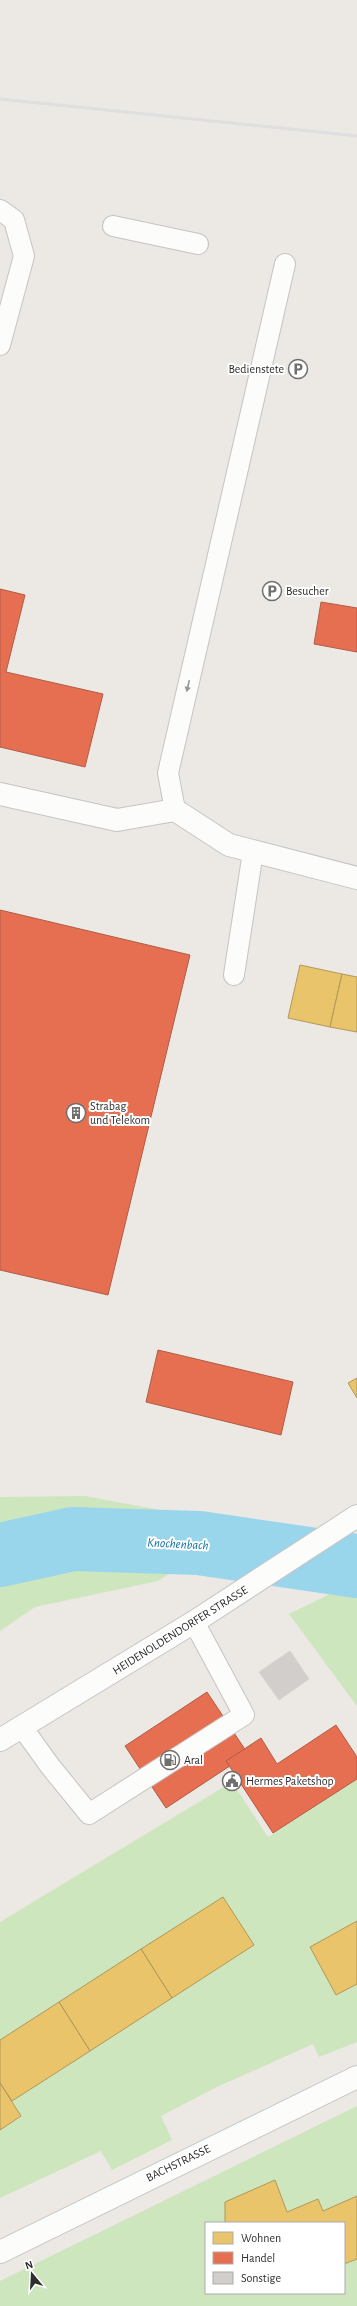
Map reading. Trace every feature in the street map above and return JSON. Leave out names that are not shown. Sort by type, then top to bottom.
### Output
[{"type":"street","points":[[0,794],[116,820],[175,810],[229,845],[357,878]]},
{"type":"street","name":"HEIDENOLDENDORFER STRASSE","points":[[0,1740],[194,1622],[348,1522]]},
{"type":"street","name":"BACHSTRASSE","points":[[0,2252],[357,2077]]},
{"type":"lane","points":[[0,210],[14,220],[24,256],[0,345]]},
{"type":"lane","points":[[113,226],[198,244]]},
{"type":"lane","points":[[175,810],[168,773],[198,648],[285,264]]},
{"type":"lane","points":[[234,975],[253,852]]},
{"type":"lane","points":[[22,1727],[50,1766],[89,1814],[244,1714],[194,1622]]},
{"type":"green space","points":[[85,1496],[245,1526],[158,1581],[35,1607],[0,1631],[0,1497]]},
{"type":"green space","points":[[334,1592],[357,1593],[357,1706],[289,1614]]},
{"type":"green space","points":[[357,1779],[357,1921],[310,1947],[336,1995],[357,1984],[357,2042],[319,2057],[313,2044],[217,2087],[161,2116],[172,2140],[112,2170],[101,2151],[0,2198],[0,2130],[21,2116],[12,2101],[253,1945],[0,2040],[0,1922],[232,1782],[268,1837]]},
{"type":"green space","points":[[357,2106],[357,2196],[323,2211],[318,2199],[287,2212],[225,2202],[225,2222],[205,2222],[205,2294],[345,2294],[345,2264],[357,2259],[357,2306],[0,2306],[0,2281]]},
{"type":"building: Wohnen","points":[[300,965],[342,974],[330,1027],[288,1018]]},
{"type":"building: Wohnen","points":[[342,974],[357,977],[357,1032],[330,1027]]},
{"type":"building: Wohnen","points":[[357,1378],[357,1398],[348,1383]]},
{"type":"building: Wohnen","points":[[223,1897],[254,1945],[172,1998],[141,1949]]},
{"type":"building: Wohnen","points":[[357,1921],[357,1984],[336,1995],[310,1947]]},
{"type":"building: Wohnen","points":[[141,1949],[172,1998],[90,2051],[59,2002]]},
{"type":"building: Wohnen","points":[[59,2002],[90,2051],[12,2101],[0,2083],[0,2040]]},
{"type":"building: Wohnen","points":[[0,2083],[21,2116],[0,2130]]},
{"type":"building: Wohnen","points":[[275,2180],[287,2212],[318,2199],[323,2211],[357,2196],[357,2259],[345,2264],[345,2222],[225,2222],[225,2202]]},
{"type":"building: Handel","points":[[0,589],[25,595],[6,672],[103,694],[85,767],[0,747]]},
{"type":"building: Handel","points":[[321,602],[357,608],[357,652],[314,644]]},
{"type":"building: Handel","name":"Strabag und Telekom","points":[[0,910],[190,955],[108,1295],[0,1270]]},
{"type":"building: Handel","points":[[158,1350],[293,1382],[281,1435],[146,1402]]},
{"type":"building: Handel","points":[[207,1692],[248,1754],[166,1808],[125,1746]]},
{"type":"building: Handel","points":[[336,1725],[357,1757],[357,1779],[273,1833],[226,1761],[261,1738],[277,1764]]},
{"type":"building: Sonstige","points":[[290,1651],[309,1679],[279,1700],[259,1672]]},
{"type":"waterway","name":"Knochenbach","points":[[0,1555],[73,1539],[199,1543],[357,1566]]},
{"type":"railway","points":[[0,99],[357,136]]},
{"type":"place","name":"Bedienstete","points":[[298,369]]},
{"type":"place","name":"Besucher","points":[[272,591]]},
{"type":"place","name":"Strabag und Telekom","points":[[76,1113]]},
{"type":"place","name":"Aral","points":[[170,1760]]},
{"type":"place","name":"Hermes Paketshop","points":[[232,1781]]}]
